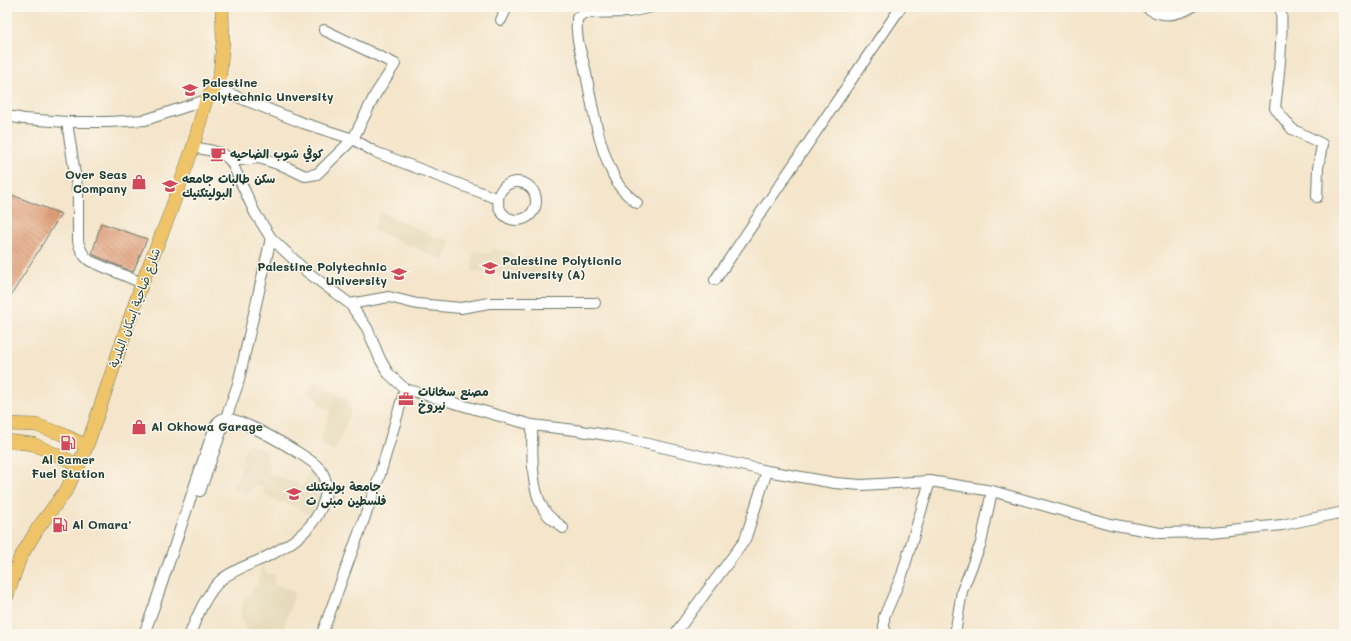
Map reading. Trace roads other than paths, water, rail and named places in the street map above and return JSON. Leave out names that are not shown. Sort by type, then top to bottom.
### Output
[{"type":"main road","name":"شارع ضاحية إسكان البلدية","points":[[7,596],[20,558],[38,528],[66,489],[79,465],[86,446],[142,283],[170,213],[193,147],[206,100],[215,88],[220,74],[223,41],[222,7]]},
{"type":"main road","points":[[7,424],[36,425],[62,434],[86,446]]},
{"type":"main road","points":[[7,441],[34,444],[79,465]]},
{"type":"street","points":[[501,20],[507,7]]},
{"type":"street","points":[[637,203],[618,186],[607,162],[596,125],[576,30],[577,18],[584,13],[629,12],[652,7]]},
{"type":"street","points":[[715,280],[901,7]]},
{"type":"street","points":[[1146,7],[1154,13],[1162,14],[1183,12],[1192,7]]},
{"type":"street","points":[[1281,7],[1282,26],[1275,108],[1292,129],[1322,144],[1318,168],[1317,197]]},
{"type":"street","points":[[231,161],[259,158],[284,166],[305,176],[317,174],[353,139],[375,95],[395,64],[324,30]]},
{"type":"street","points":[[215,88],[303,123],[353,139],[375,152],[498,199]]},
{"type":"street","points":[[7,116],[24,119],[67,122],[145,120],[206,100]]},
{"type":"street","points":[[67,122],[78,194],[78,241],[82,253],[90,261],[142,283]]},
{"type":"street","points":[[193,147],[213,150],[223,154],[231,161],[255,213],[271,238],[306,271],[350,304],[367,328],[380,359],[388,373],[405,389],[532,425],[613,436],[767,472],[835,483],[862,485],[930,481],[992,491],[1110,524],[1160,533],[1209,532],[1282,525],[1344,512]]},
{"type":"street","points":[[148,634],[238,384],[271,238]]},
{"type":"street","points":[[350,304],[389,297],[417,304],[461,308],[489,304],[595,303]]},
{"type":"street","points":[[322,634],[378,481],[405,389]]},
{"type":"street","points":[[144,634],[205,454],[218,421],[223,418],[237,420],[309,460],[318,467],[324,475],[327,491],[316,519],[300,536],[264,558],[228,575],[217,584],[209,594],[190,634]]},
{"type":"street","points":[[532,425],[534,481],[538,499],[546,514],[563,528]]},
{"type":"street","points":[[677,631],[746,540],[767,472]]},
{"type":"street","points":[[887,634],[884,628],[884,617],[902,575],[930,481]]},
{"type":"street","points":[[955,634],[962,591],[981,543],[992,491]]},
{"type":"place","name":"Palestine Polytechnic Unversity","points":[[190,90]]},
{"type":"place","name":"كوفي شوب الضاحيه","points":[[218,154]]},
{"type":"place","name":"Over Seas Company","points":[[139,182]]},
{"type":"place","name":"سكن طالبات جامعه البوليتكنيك","points":[[170,186]]},
{"type":"place","name":"Palestine Polyticnic University (A)","points":[[490,268]]},
{"type":"place","name":"Palestine Polytechnic University","points":[[399,274]]},
{"type":"place","name":"مصنع سخانات نيروخ","points":[[406,399]]},
{"type":"place","name":"Al Okhowa Garage","points":[[139,427]]},
{"type":"place","name":"Al Samer Fuel Station","points":[[68,443]]},
{"type":"place","name":"جامعة بوليتكنك فلسطين مبنى ت","points":[[294,494]]},
{"type":"place","name":"Al Omara'","points":[[60,525]]}]
